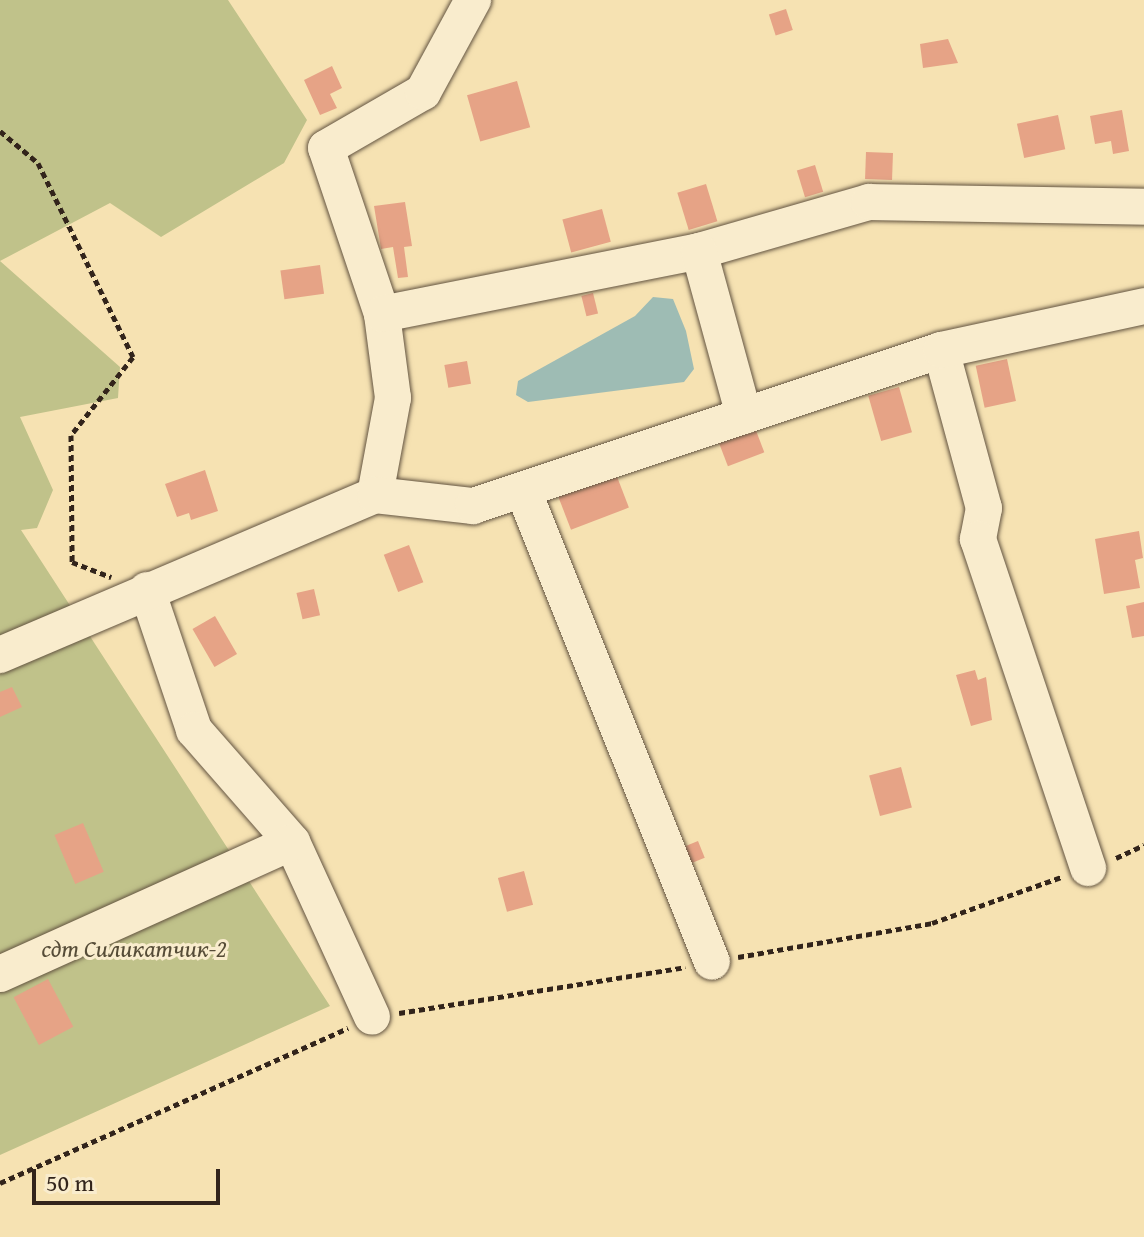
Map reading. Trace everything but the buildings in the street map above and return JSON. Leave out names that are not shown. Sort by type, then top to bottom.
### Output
[{"type":"street","points":[[375,495],[393,398],[382,314],[326,148],[423,92],[473,0]]},
{"type":"street","points":[[382,314],[699,251],[869,202],[1144,207]]},
{"type":"street","points":[[699,251],[744,416]]},
{"type":"street","points":[[0,655],[375,495],[473,506],[941,350],[1144,306]]},
{"type":"street","points":[[941,350],[984,508],[978,539],[1088,868]]},
{"type":"street","points":[[523,490],[712,962]]},
{"type":"street","points":[[147,590],[194,730],[292,842],[372,1017]]},
{"type":"street","points":[[0,974],[292,842]]},
{"type":"path","points":[[0,131],[38,163],[133,357],[71,435],[72,562],[147,590]]},
{"type":"path","points":[[0,1183],[372,1017],[932,923],[1144,845]]},
{"type":"green space","points":[[0,0],[228,0],[307,120],[284,163],[161,237],[110,203],[0,261]]},
{"type":"green space","name":"сдт Силикатчик-2","points":[[0,261],[120,367],[118,398],[20,417],[53,490],[37,528],[21,530],[330,1006],[0,1155]]},
{"type":"water","points":[[653,297],[673,299],[686,331],[694,369],[684,382],[528,402],[516,395],[518,381],[635,316]]}]
